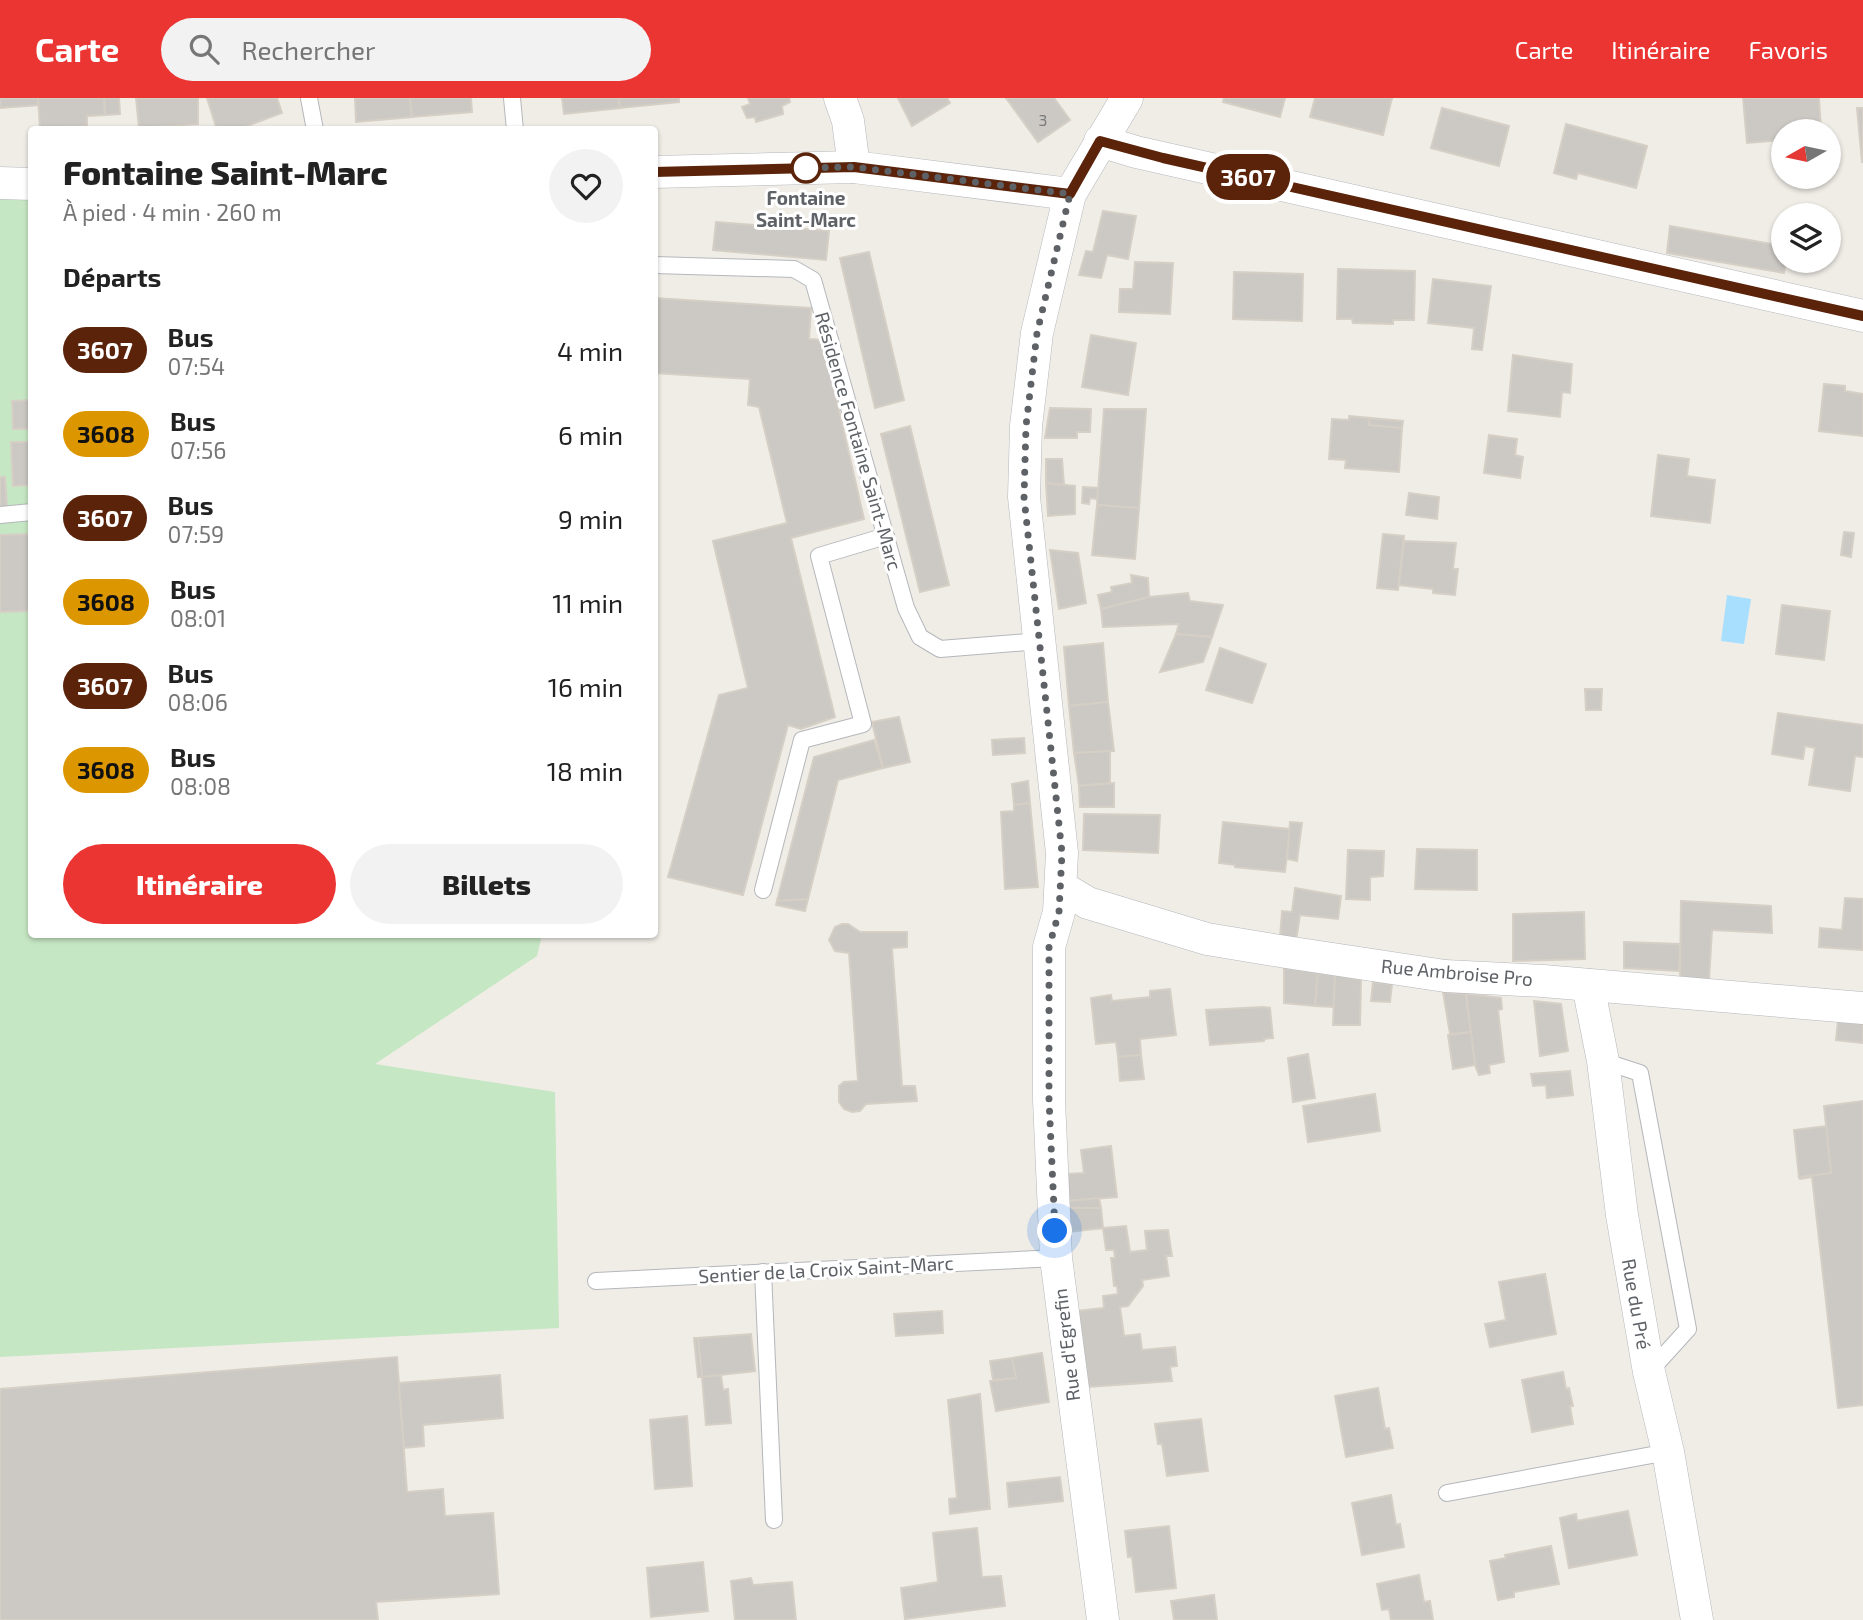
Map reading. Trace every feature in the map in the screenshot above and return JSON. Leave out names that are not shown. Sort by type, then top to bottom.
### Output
[{"type":"street","points":[[840,98],[848,121],[854,167]]},
{"type":"street","name":"Rue d'Egrefin","points":[[1103,1620],[1056,1258],[1049,1100],[1049,947],[1059,912],[1062,853],[1024,497],[1026,426],[1037,333],[1070,194],[1127,98]]},
{"type":"street","points":[[1100,141],[1150,155],[1863,316]]},
{"type":"street","points":[[658,172],[854,167],[1070,194]]},
{"type":"street","points":[[0,183],[28,184]]},
{"type":"street","name":"Rue Ambroise Pro","points":[[1061,887],[1088,903],[1206,939],[1445,976],[1543,981],[1863,1008]]},
{"type":"street","name":"Rue du Pré","points":[[1588,985],[1603,1061],[1622,1215],[1649,1372],[1668,1452],[1698,1620]]},
{"type":"lane","points":[[309,98],[314,126]]},
{"type":"lane","points":[[512,98],[515,126]]},
{"type":"lane","name":"Résidence Fontaine Saint-Marc","points":[[658,265],[794,269],[813,280],[906,608],[920,637],[940,649],[1040,641]]},
{"type":"lane","points":[[0,514],[28,512]]},
{"type":"lane","points":[[763,890],[802,740],[863,724],[819,556],[886,536]]},
{"type":"lane","points":[[1603,1061],[1640,1073],[1689,1329],[1649,1372]]},
{"type":"lane","name":"Sentier de la Croix Saint-Marc","points":[[596,1281],[1056,1258]]},
{"type":"lane","points":[[763,1272],[774,1520]]},
{"type":"lane","points":[[1447,1493],[1668,1452]]},
{"type":"green space","points":[[0,193],[28,193],[28,534],[0,535]]},
{"type":"green space","points":[[28,611],[28,938],[541,938],[537,956],[375,1064],[555,1092],[559,1328],[0,1357],[0,612]]},
{"type":"water","points":[[1727,595],[1751,599],[1744,644],[1721,641]]},
{"type":"building","points":[[0,98],[38,98],[39,105],[0,108]]},
{"type":"building","points":[[38,98],[104,98],[105,115],[87,116],[87,126],[40,126]]},
{"type":"building","points":[[104,98],[119,98],[120,114],[105,115]]},
{"type":"building","points":[[136,98],[198,98],[198,124],[139,126]]},
{"type":"building","points":[[207,98],[277,98],[282,113],[247,126],[216,126]]},
{"type":"building","points":[[355,98],[410,98],[412,117],[356,122]]},
{"type":"building","points":[[410,98],[471,98],[472,112],[412,117]]},
{"type":"building","points":[[562,98],[619,98],[620,108],[564,114]]},
{"type":"building","points":[[619,98],[679,98],[679,102],[620,108]]},
{"type":"building","points":[[748,98],[789,98],[790,102],[782,106],[783,114],[756,122],[755,117],[747,118],[742,107],[750,104]]},
{"type":"building","points":[[898,98],[947,98],[950,103],[912,126]]},
{"type":"building","points":[[1006,98],[1054,98],[1070,120],[1038,142]]},
{"type":"building","points":[[1224,98],[1285,98],[1280,117],[1223,102]]},
{"type":"building","points":[[1315,98],[1392,98],[1383,135],[1310,117]]},
{"type":"building","points":[[1743,98],[1819,98],[1820,119],[1771,119],[1771,141],[1747,143]]},
{"type":"building","points":[[1442,108],[1509,126],[1499,166],[1431,148]]},
{"type":"building","points":[[1857,108],[1863,108],[1863,162],[1862,162]]},
{"type":"building","points":[[1566,124],[1647,146],[1636,188],[1578,173],[1576,179],[1554,173]]},
{"type":"building","points":[[1103,211],[1136,216],[1128,259],[1107,255],[1101,278],[1079,275],[1086,251],[1093,252]]},
{"type":"building","points":[[716,222],[829,231],[826,260],[713,250]]},
{"type":"building","points":[[1670,226],[1771,244],[1771,271],[1667,253]]},
{"type":"building","points":[[869,252],[904,400],[875,408],[840,258]]},
{"type":"building","points":[[1135,262],[1173,263],[1170,314],[1119,312],[1120,289],[1133,289]]},
{"type":"building","points":[[1338,269],[1415,271],[1414,320],[1393,320],[1393,324],[1353,323],[1352,319],[1337,319]]},
{"type":"building","points":[[1234,272],[1303,274],[1302,321],[1233,319]]},
{"type":"building","points":[[1433,279],[1491,286],[1482,350],[1472,349],[1474,328],[1428,323]]},
{"type":"building","points":[[658,298],[811,308],[809,339],[823,340],[864,519],[791,538],[835,717],[801,729],[788,725],[743,895],[668,877],[719,695],[748,688],[713,541],[787,523],[759,407],[748,405],[750,379],[658,373]]},
{"type":"building","points":[[1091,335],[1136,343],[1128,395],[1082,387]]},
{"type":"building","points":[[1513,355],[1572,364],[1570,393],[1562,392],[1560,417],[1508,411]]},
{"type":"building","points":[[1824,384],[1845,386],[1845,391],[1863,394],[1863,436],[1819,431]]},
{"type":"building","points":[[28,400],[28,429],[13,429],[12,401]]},
{"type":"building","points":[[1050,408],[1091,409],[1090,432],[1077,432],[1077,438],[1045,438]]},
{"type":"building","points":[[1104,409],[1146,409],[1139,508],[1097,505]]},
{"type":"building","points":[[1349,416],[1370,418],[1369,425],[1402,428],[1399,472],[1345,468],[1346,460],[1329,459],[1332,419],[1349,420]]},
{"type":"building","points":[[1370,418],[1403,421],[1402,428],[1369,425]]},
{"type":"building","points":[[910,426],[949,585],[920,592],[881,434]]},
{"type":"building","points":[[1489,435],[1517,439],[1515,455],[1523,457],[1520,478],[1484,473]]},
{"type":"building","points":[[11,442],[28,442],[28,485],[13,486]]},
{"type":"building","points":[[1658,455],[1689,459],[1687,476],[1715,480],[1710,523],[1651,516]]},
{"type":"building","points":[[1046,459],[1062,459],[1064,485],[1046,483]]},
{"type":"building","points":[[0,477],[5,477],[7,507],[0,507]]},
{"type":"building","points":[[1046,483],[1075,486],[1075,514],[1048,516]]},
{"type":"building","points":[[1083,487],[1098,488],[1097,499],[1090,498],[1089,504],[1082,503]]},
{"type":"building","points":[[1409,493],[1439,497],[1437,519],[1406,515]]},
{"type":"building","points":[[1097,505],[1139,508],[1135,559],[1092,555]]},
{"type":"building","points":[[1844,532],[1854,533],[1851,557],[1841,555]]},
{"type":"building","points":[[28,534],[28,611],[0,612],[0,535]]},
{"type":"building","points":[[1383,534],[1404,536],[1398,590],[1377,588]]},
{"type":"building","points":[[1404,541],[1456,543],[1453,569],[1458,569],[1455,595],[1399,585]]},
{"type":"building","points":[[1050,550],[1078,553],[1086,603],[1059,609]]},
{"type":"building","points":[[1131,575],[1148,578],[1149,597],[1101,609],[1098,595],[1112,592],[1111,587],[1132,583]]},
{"type":"building","points":[[1188,593],[1190,601],[1223,605],[1212,637],[1176,634],[1179,624],[1103,627],[1101,609],[1149,597]]},
{"type":"building","points":[[1782,605],[1830,611],[1824,660],[1776,654]]},
{"type":"building","points":[[1176,634],[1212,637],[1203,662],[1160,672]]},
{"type":"building","points":[[1103,643],[1108,702],[1069,706],[1064,647]]},
{"type":"building","points":[[1220,648],[1266,664],[1252,703],[1206,690]]},
{"type":"building","points":[[1585,689],[1602,689],[1601,710],[1586,710]]},
{"type":"building","points":[[1108,702],[1114,751],[1074,753],[1069,706]]},
{"type":"building","points":[[1778,713],[1863,725],[1863,757],[1855,756],[1850,791],[1809,785],[1815,748],[1805,746],[1803,759],[1772,754]]},
{"type":"building","points":[[899,717],[910,762],[883,768],[872,722]]},
{"type":"building","points":[[1024,738],[1025,753],[993,755],[992,740]]},
{"type":"building","points":[[874,740],[883,768],[838,780],[808,899],[777,901],[814,757]]},
{"type":"building","points":[[1110,751],[1110,783],[1079,786],[1074,753]]},
{"type":"building","points":[[1028,781],[1030,803],[1014,805],[1012,784]]},
{"type":"building","points":[[1114,783],[1114,807],[1080,807],[1079,786]]},
{"type":"building","points":[[1030,803],[1038,887],[1005,889],[1001,812],[1014,811],[1014,805]]},
{"type":"building","points":[[1084,814],[1160,815],[1158,853],[1083,850]]},
{"type":"building","points":[[1223,822],[1290,829],[1285,872],[1219,863]]},
{"type":"building","points":[[1290,822],[1302,823],[1297,861],[1287,859]]},
{"type":"building","points":[[1417,849],[1477,850],[1477,890],[1415,889]]},
{"type":"building","points":[[1348,850],[1384,851],[1383,876],[1370,877],[1370,900],[1346,899]]},
{"type":"building","points":[[1295,888],[1341,896],[1338,919],[1300,915],[1296,941],[1280,938],[1282,911],[1292,912]]},
{"type":"building","points":[[1845,898],[1863,899],[1863,950],[1819,947],[1820,928],[1842,930]]},
{"type":"building","points":[[808,899],[805,911],[776,905],[777,901]]},
{"type":"building","points":[[1681,901],[1771,906],[1772,933],[1712,930],[1709,980],[1680,979]]},
{"type":"building","points":[[1584,912],[1585,959],[1513,961],[1513,914]]},
{"type":"building","points":[[848,924],[860,932],[907,932],[907,947],[892,948],[902,1086],[915,1086],[917,1101],[866,1104],[860,1111],[852,1112],[844,1109],[839,1102],[839,1086],[844,1082],[858,1081],[849,953],[835,951],[829,940],[835,927]]},
{"type":"building","points":[[1624,942],[1680,944],[1679,971],[1624,968]]},
{"type":"building","points":[[1284,968],[1318,973],[1315,1006],[1284,1003]]},
{"type":"building","points":[[1318,973],[1335,975],[1334,1007],[1315,1006]]},
{"type":"building","points":[[1335,975],[1361,980],[1360,1025],[1333,1025]]},
{"type":"building","points":[[1373,982],[1392,984],[1390,1002],[1371,1001]]},
{"type":"building","points":[[1170,989],[1176,1035],[1140,1039],[1141,1055],[1118,1057],[1116,1042],[1096,1044],[1091,998],[1111,995],[1112,1001],[1150,997],[1150,991]]},
{"type":"building","points":[[1443,992],[1466,994],[1471,1032],[1450,1034]]},
{"type":"building","points":[[1466,994],[1501,998],[1502,1009],[1498,1010],[1504,1062],[1489,1065],[1490,1073],[1479,1075],[1475,1065]]},
{"type":"building","points":[[1534,1001],[1561,1004],[1568,1051],[1540,1056]]},
{"type":"building","points":[[1270,1008],[1273,1038],[1210,1045],[1206,1010]]},
{"type":"building","points":[[1838,1021],[1863,1024],[1863,1043],[1836,1040]]},
{"type":"building","points":[[1471,1032],[1475,1065],[1453,1069],[1448,1035]]},
{"type":"building","points":[[1308,1054],[1315,1098],[1293,1102],[1288,1058]]},
{"type":"building","points":[[1141,1055],[1144,1079],[1120,1081],[1118,1057]]},
{"type":"building","points":[[1570,1071],[1573,1095],[1547,1098],[1546,1085],[1533,1086],[1531,1074]]},
{"type":"building","points":[[1375,1094],[1380,1131],[1308,1142],[1303,1106]]},
{"type":"building","points":[[1863,1101],[1863,1405],[1838,1408],[1812,1177],[1799,1177],[1831,1173],[1824,1106]]},
{"type":"building","points":[[1826,1126],[1831,1173],[1799,1177],[1794,1130]]},
{"type":"building","points":[[1111,1146],[1117,1197],[1068,1201],[1067,1174],[1084,1173],[1081,1150]]},
{"type":"building","points":[[1099,1198],[1101,1208],[1068,1208],[1068,1201]]},
{"type":"building","points":[[1068,1208],[1101,1208],[1103,1228],[1069,1232]]},
{"type":"building","points":[[1126,1226],[1130,1252],[1147,1250],[1145,1231],[1168,1230],[1172,1256],[1166,1256],[1169,1276],[1142,1280],[1143,1286],[1128,1306],[1120,1307],[1124,1336],[1140,1334],[1142,1350],[1175,1347],[1177,1366],[1170,1367],[1172,1381],[1088,1387],[1077,1311],[1104,1308],[1103,1296],[1118,1294],[1117,1286],[1114,1286],[1111,1258],[1115,1258],[1114,1250],[1106,1250],[1103,1228]]},
{"type":"building","points":[[1545,1274],[1556,1334],[1490,1347],[1485,1324],[1506,1320],[1499,1282]]},
{"type":"building","points":[[942,1311],[943,1333],[896,1336],[894,1314]]},
{"type":"building","points":[[751,1334],[755,1371],[702,1377],[698,1338]]},
{"type":"building","points":[[694,1338],[698,1338],[702,1377],[698,1377]]},
{"type":"building","points":[[1042,1353],[1049,1402],[996,1411],[990,1381],[1016,1378],[1012,1358]]},
{"type":"building","points":[[397,1357],[407,1492],[443,1489],[445,1516],[493,1513],[499,1594],[376,1602],[378,1620],[0,1620],[0,1389]]},
{"type":"building","points":[[1012,1358],[1016,1378],[993,1380],[990,1361]]},
{"type":"building","points":[[1563,1372],[1573,1406],[1570,1406],[1573,1424],[1532,1432],[1522,1380]]},
{"type":"building","points":[[500,1375],[503,1418],[423,1425],[424,1446],[404,1448],[399,1383]]},
{"type":"building","points":[[721,1375],[723,1390],[728,1389],[731,1423],[706,1425],[702,1377]]},
{"type":"building","points":[[1378,1388],[1385,1429],[1389,1428],[1393,1448],[1346,1457],[1335,1396]]},
{"type":"building","points":[[980,1394],[990,1509],[950,1514],[949,1499],[957,1498],[948,1400]]},
{"type":"building","points":[[687,1416],[692,1486],[655,1489],[650,1420]]},
{"type":"building","points":[[1201,1419],[1208,1471],[1167,1476],[1162,1444],[1158,1444],[1155,1424]]},
{"type":"building","points":[[1060,1477],[1063,1501],[1009,1507],[1007,1483]]},
{"type":"building","points":[[1391,1495],[1396,1525],[1400,1524],[1404,1547],[1362,1555],[1352,1503]]},
{"type":"building","points":[[1628,1511],[1637,1555],[1569,1568],[1560,1518],[1576,1514],[1577,1521]]},
{"type":"building","points":[[1169,1526],[1176,1588],[1136,1592],[1132,1557],[1128,1557],[1125,1531]]},
{"type":"building","points":[[977,1528],[982,1577],[1001,1576],[1005,1606],[905,1619],[901,1588],[938,1582],[933,1533]]},
{"type":"building","points":[[1551,1546],[1559,1584],[1514,1592],[1514,1597],[1498,1600],[1490,1561],[1506,1558],[1505,1555]]},
{"type":"building","points":[[703,1562],[708,1611],[651,1617],[647,1568]]},
{"type":"building","points":[[1419,1575],[1424,1602],[1430,1601],[1433,1620],[1391,1620],[1389,1609],[1382,1610],[1377,1584]]},
{"type":"building","points":[[751,1578],[753,1585],[792,1582],[796,1620],[735,1620],[731,1581]]},
{"type":"building","points":[[1214,1595],[1217,1620],[1174,1620],[1171,1601]]},
{"type":"bus line","name":"3607","points":[[658,172],[854,167],[1070,194],[1100,141],[1136,152],[1863,316]]},
{"type":"place","name":"Fontaine Saint-Marc","points":[[806,168]]},
{"type":"route","points":[[806,168],[803,168],[854,167],[1070,194],[1037,333],[1026,426],[1024,497],[1062,853],[1059,912],[1049,947],[1049,1100],[1055,1231]]}]
